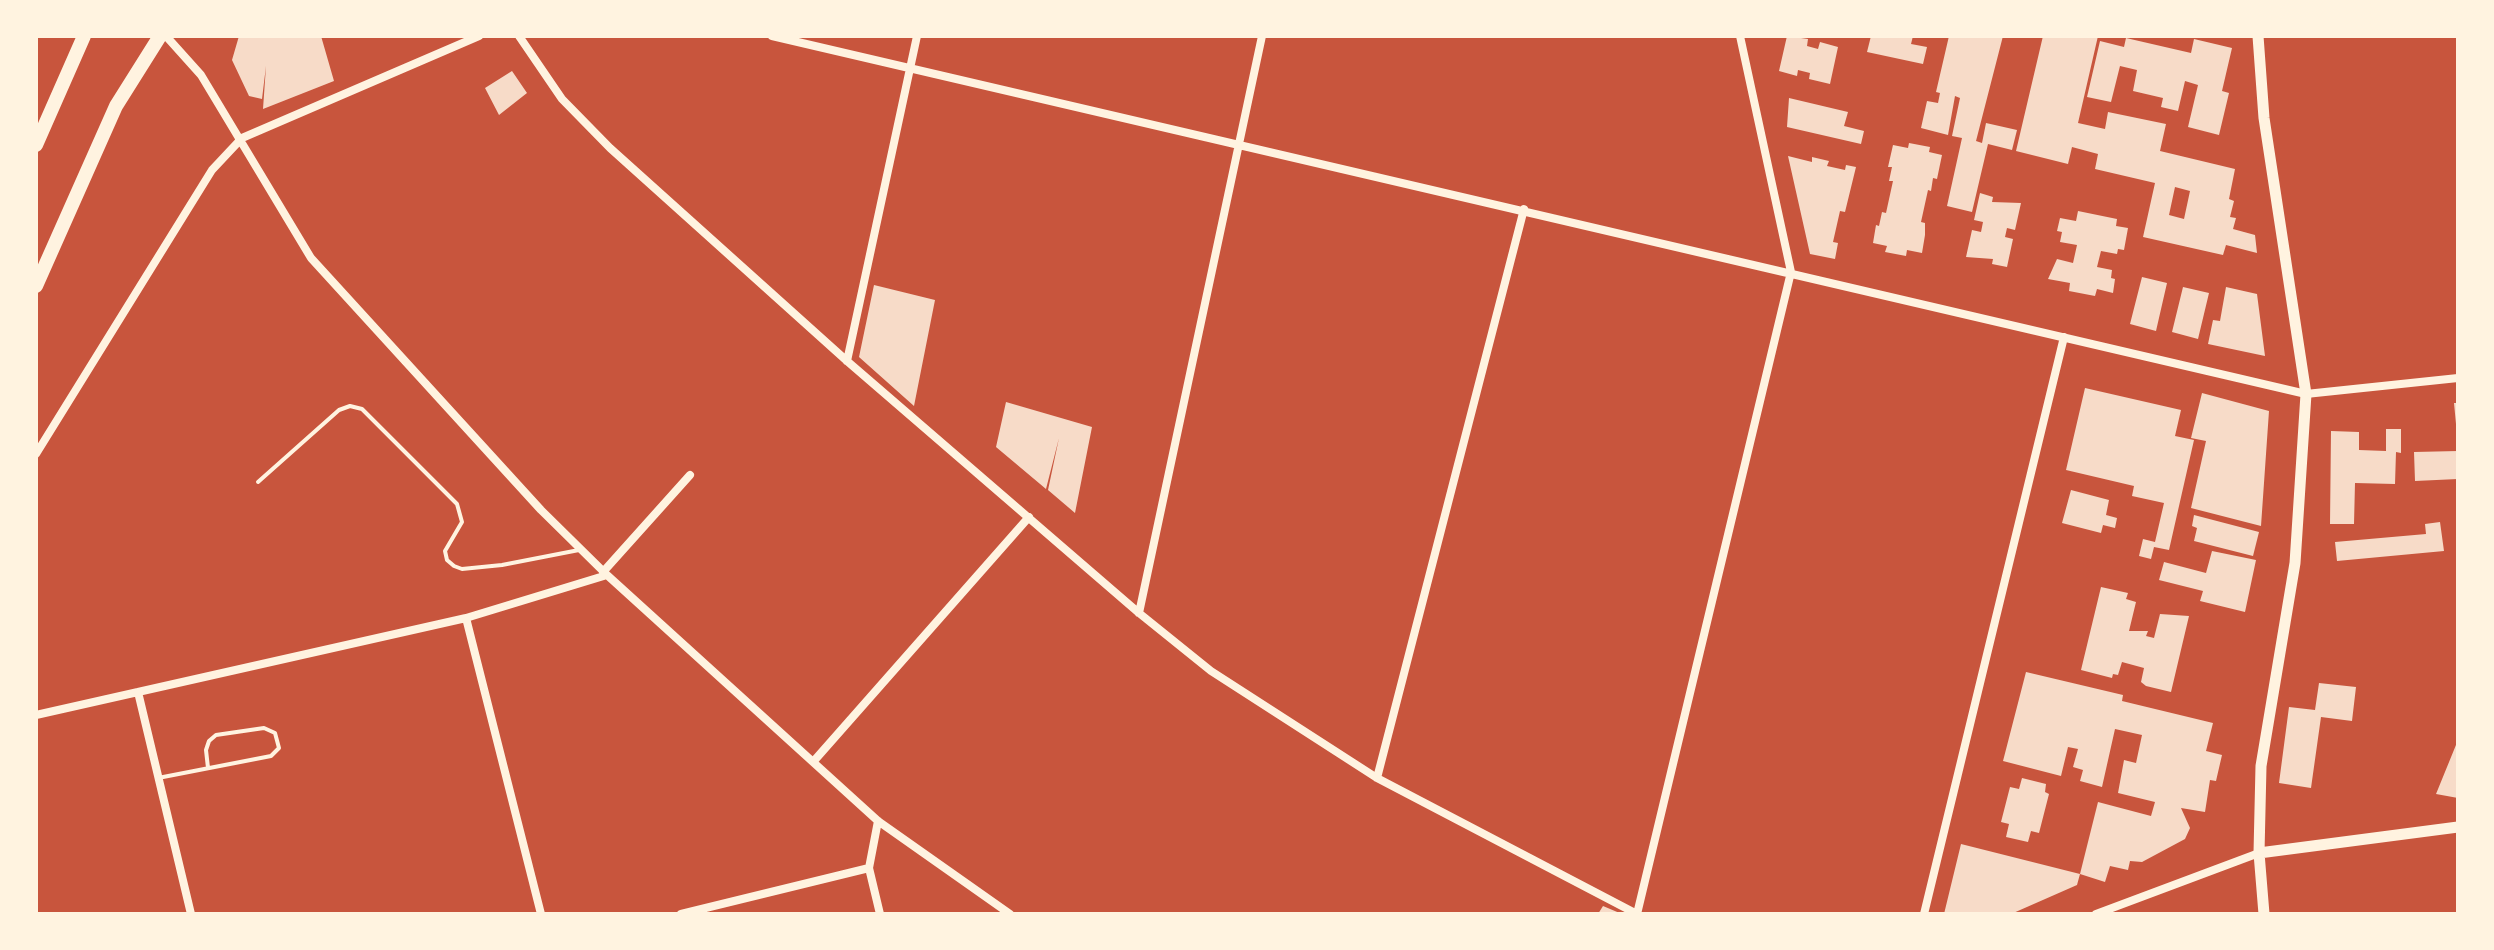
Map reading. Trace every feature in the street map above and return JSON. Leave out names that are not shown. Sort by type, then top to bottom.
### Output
[{"type":"main road","points":[[36,145],[84,36]]},
{"type":"main road","points":[[36,286],[116,106],[163,36]]},
{"type":"street","points":[[163,36],[201,75],[242,138],[273,198],[311,258],[541,510],[605,574],[878,821],[1008,914]]},
{"type":"street","points":[[36,454],[212,170],[242,138],[479,36]]},
{"type":"street","points":[[519,36],[562,99],[610,148],[847,361],[1139,613],[1211,671],[1377,778],[1637,914],[1791,272],[1740,36]]},
{"type":"street","points":[[772,36],[1524,209],[2306,394],[2458,378]]},
{"type":"street","points":[[847,361],[917,36]]},
{"type":"street","points":[[1139,613],[1262,36]]},
{"type":"street","points":[[2258,36],[2264,118],[2306,394],[2295,563],[2261,766],[2259,853],[2264,914]]},
{"type":"street","points":[[1377,778],[1524,209]]},
{"type":"street","points":[[1924,914],[2064,337]]},
{"type":"street","points":[[36,715],[466,618],[605,574],[690,475]]},
{"type":"street","points":[[813,762],[1029,517]]},
{"type":"street","points":[[466,618],[541,914]]},
{"type":"street","points":[[138,692],[191,914]]},
{"type":"street","points":[[878,821],[869,868],[880,914]]},
{"type":"street","points":[[2096,914],[2259,853],[2458,827]]},
{"type":"street","points":[[681,914],[869,868]]},
{"type":"lane","points":[[258,482],[339,410],[350,406],[362,409],[457,504],[462,522],[445,551],[447,560],[454,566],[462,569],[502,565],[581,550]]},
{"type":"lane","points":[[158,778],[271,756],[279,748],[275,733],[264,728],[216,735],[209,741],[206,750],[208,768]]},
{"type":"building","points":[[239,36],[321,36],[334,81],[263,109],[266,66],[262,99],[249,96],[232,60]]},
{"type":"building","points":[[1787,36],[1808,39],[1807,46],[1818,49],[1820,42],[1838,47],[1830,84],[1809,79],[1810,73],[1798,70],[1797,76],[1779,71]]},
{"type":"building","points":[[1871,36],[1913,36],[1911,44],[1927,47],[1923,64],[1867,52]]},
{"type":"building","points":[[1949,36],[2003,36],[1976,141],[1982,143],[1986,123],[2017,130],[2012,150],[1988,144],[1972,212],[1947,206],[1962,138],[1952,136],[1960,98],[1955,96],[1948,135],[1921,128],[1927,101],[1938,103],[1940,93],[1936,92]]},
{"type":"building","points":[[2043,36],[2098,36],[2078,123],[2105,129],[2108,112],[2166,124],[2160,151],[2235,169],[2229,199],[2234,201],[2230,217],[2236,218],[2233,229],[2255,235],[2257,253],[2226,245],[2223,255],[2143,237],[2155,183],[2095,169],[2098,154],[2072,147],[2068,164],[2016,151]],"holes":[[[2175,187],[2190,191],[2184,219],[2169,215]]]},
{"type":"building","points":[[2126,38],[2191,53],[2194,39],[2232,48],[2222,91],[2229,93],[2219,135],[2188,127],[2198,85],[2185,81],[2178,111],[2161,107],[2163,98],[2133,91],[2137,70],[2120,66],[2111,102],[2087,97],[2100,41],[2124,47]]},
{"type":"building","points":[[512,71],[527,93],[499,115],[485,88]]},
{"type":"building","points":[[1789,98],[1848,112],[1844,126],[1864,131],[1861,144],[1787,127]]},
{"type":"building","points":[[1909,143],[1930,147],[1929,152],[1942,155],[1937,179],[1933,178],[1931,191],[1928,190],[1921,222],[1925,223],[1922,253],[1907,250],[1906,256],[1885,252],[1887,246],[1873,243],[1876,225],[1879,226],[1882,212],[1886,213],[1893,181],[1889,181],[1892,167],[1888,167],[1893,145],[1908,148]]},
{"type":"building","points":[[1788,156],[1812,162],[1812,157],[1829,161],[1827,166],[1845,170],[1846,165],[1856,167],[1845,212],[1840,211],[1833,242],[1838,243],[1835,259],[1810,254]]},
{"type":"building","points":[[1980,193],[1993,197],[1992,202],[2021,203],[2015,230],[2007,228],[2005,237],[2013,239],[2007,267],[1992,264],[1993,259],[1966,257],[1972,230],[1981,232],[1983,222],[1974,220]]},
{"type":"building","points":[[2078,211],[2117,219],[2116,226],[2128,228],[2124,250],[2118,249],[2117,254],[2101,251],[2097,267],[2112,270],[2111,278],[2115,279],[2113,293],[2097,289],[2095,296],[2069,291],[2070,283],[2048,279],[2057,259],[2073,263],[2077,245],[2060,242],[2062,232],[2057,231],[2060,218],[2076,221]]},
{"type":"building","points":[[2142,277],[2167,283],[2156,331],[2130,324]]},
{"type":"building","points":[[874,285],[935,300],[914,406],[859,357]]},
{"type":"building","points":[[2183,287],[2209,293],[2198,339],[2172,332]]},
{"type":"building","points":[[2226,287],[2257,294],[2265,356],[2208,344],[2213,320],[2220,321]]},
{"type":"building","points":[[2085,388],[2181,410],[2175,436],[2194,440],[2169,550],[2154,547],[2151,559],[2139,556],[2143,539],[2155,542],[2164,503],[2132,496],[2134,486],[2066,470]]},
{"type":"building","points":[[2202,393],[2269,411],[2261,526],[2191,508],[2206,441],[2191,438]]},
{"type":"building","points":[[1006,402],[1092,427],[1075,513],[1048,490],[1059,438],[1046,489],[996,447]]},
{"type":"building","points":[[2454,403],[2458,403],[2458,424],[2456,424]]},
{"type":"building","points":[[2386,429],[2401,429],[2401,453],[2396,452],[2395,484],[2355,483],[2354,524],[2330,524],[2331,431],[2359,432],[2359,450],[2386,451]]},
{"type":"building","points":[[2458,451],[2458,479],[2415,481],[2414,452]]},
{"type":"building","points":[[2071,490],[2109,500],[2106,515],[2117,518],[2115,528],[2103,525],[2101,533],[2062,523]]},
{"type":"building","points":[[2194,515],[2259,532],[2253,556],[2194,541],[2197,528],[2192,526]]},
{"type":"building","points":[[2440,522],[2444,551],[2337,561],[2335,542],[2426,534],[2425,524]]},
{"type":"building","points":[[2212,551],[2256,560],[2245,612],[2200,601],[2203,591],[2159,580],[2164,562],[2206,573]]},
{"type":"building","points":[[2101,587],[2128,593],[2126,599],[2136,602],[2129,631],[2148,631],[2146,636],[2154,638],[2160,614],[2189,616],[2171,692],[2146,686],[2141,682],[2144,668],[2122,662],[2118,675],[2113,674],[2112,678],[2081,670]]},
{"type":"building","points":[[2026,672],[2123,695],[2122,701],[2213,723],[2206,751],[2222,755],[2216,781],[2210,780],[2205,812],[2181,808],[2190,828],[2185,839],[2142,862],[2130,861],[2128,870],[2110,866],[2105,882],[2080,874],[2098,802],[2151,816],[2155,802],[2118,793],[2124,760],[2136,763],[2142,735],[2115,729],[2102,787],[2080,781],[2083,770],[2073,767],[2078,749],[2068,747],[2061,776],[2003,761]]},
{"type":"building","points":[[2319,683],[2356,687],[2352,721],[2321,717],[2311,788],[2279,783],[2289,707],[2315,710]]},
{"type":"building","points":[[2458,740],[2458,798],[2436,794]]},
{"type":"building","points":[[2022,778],[2046,784],[2045,792],[2049,794],[2039,833],[2031,831],[2028,842],[2006,837],[2009,824],[2001,822],[2010,787],[2019,789]]},
{"type":"building","points":[[1961,844],[2080,874],[2077,885],[2011,914],[1944,914]]},
{"type":"building","points":[[1603,906],[1622,914],[1598,914]]}]
